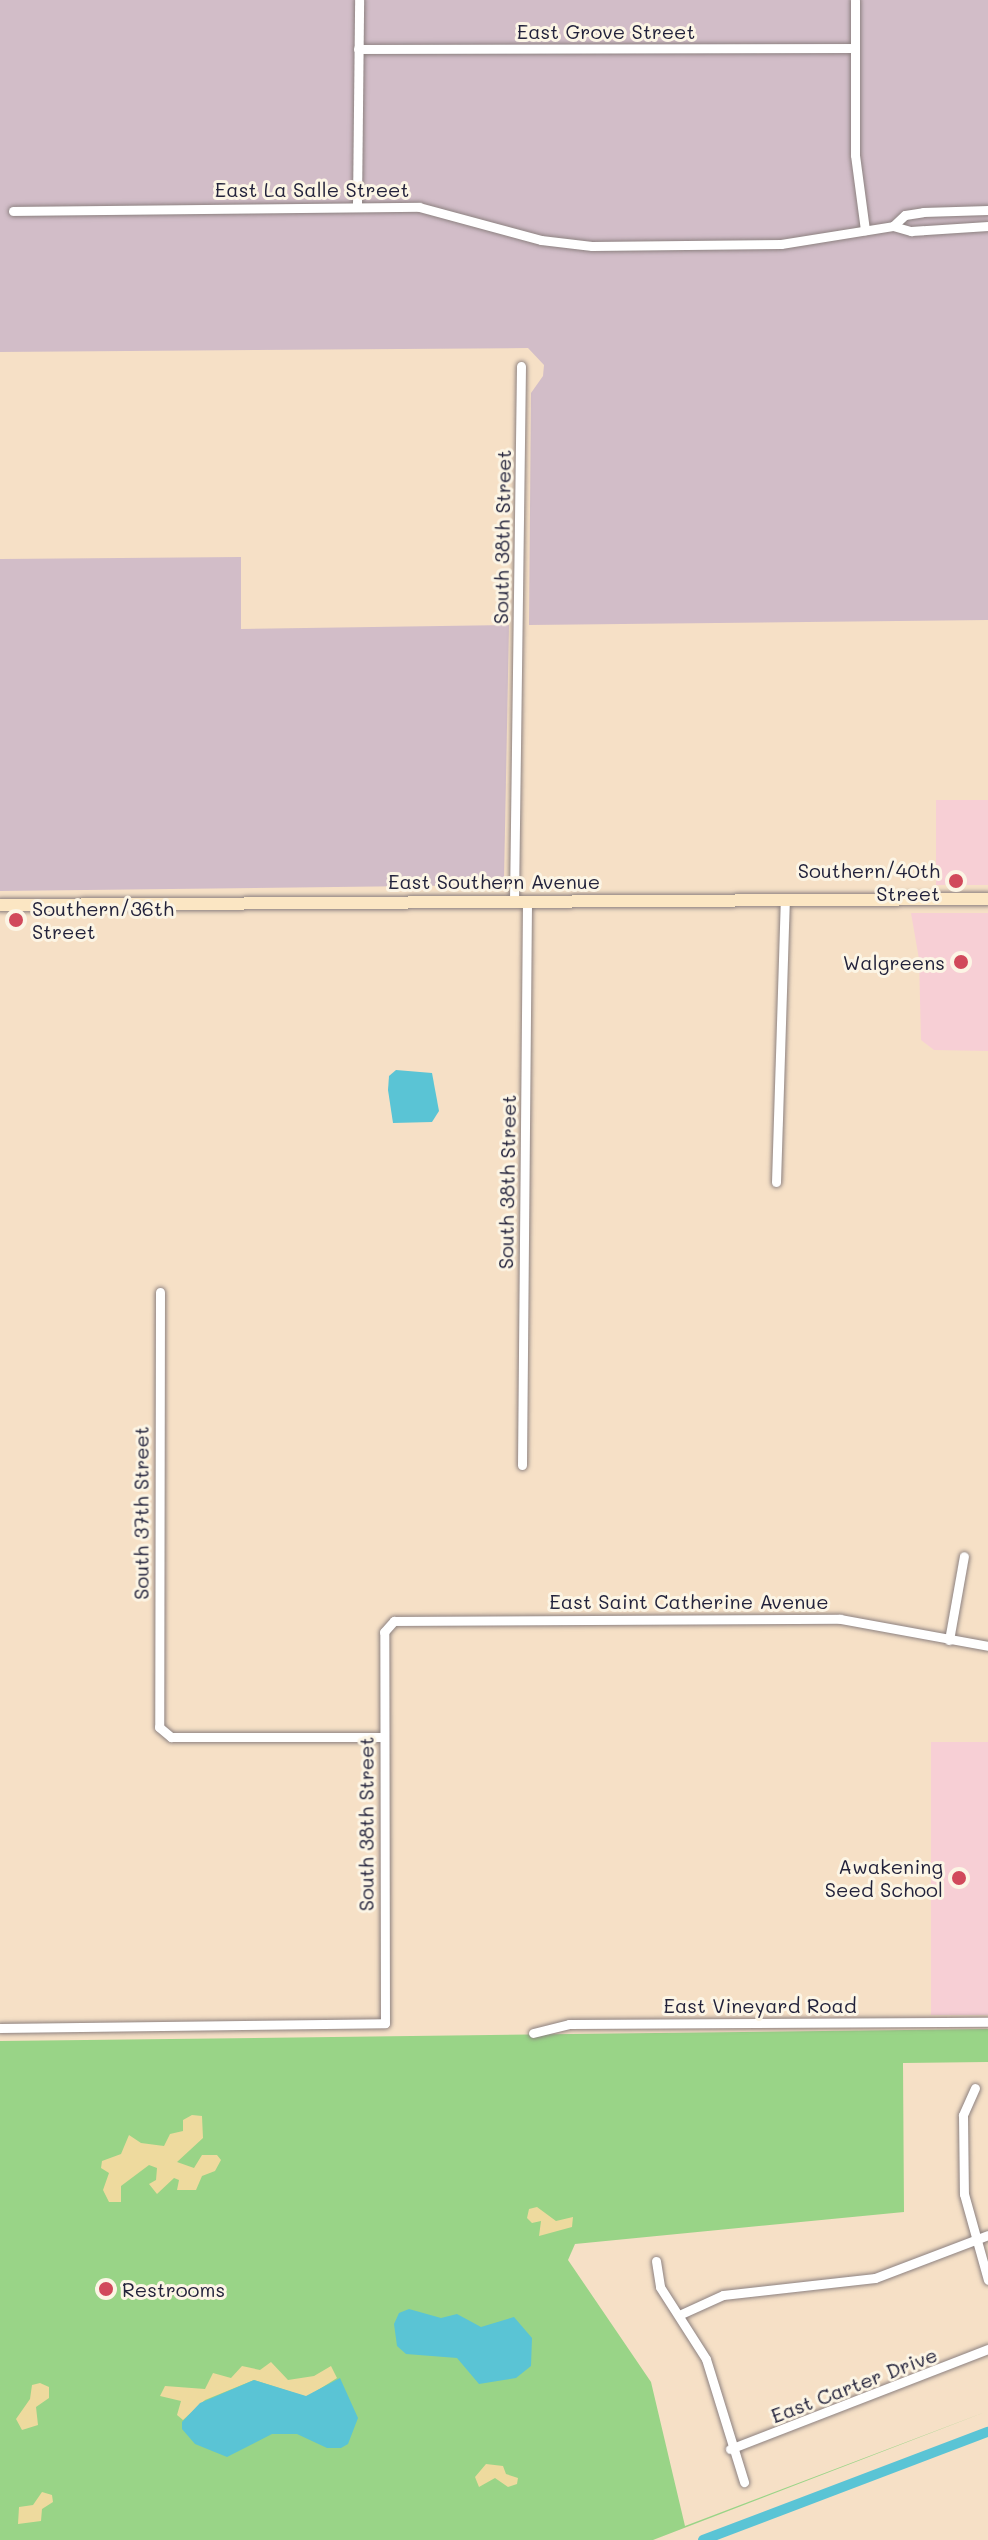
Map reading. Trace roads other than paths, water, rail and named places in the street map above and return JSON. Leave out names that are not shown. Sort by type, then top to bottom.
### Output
[{"type":"main road","name":"East Southern Avenue","points":[[0,905],[988,899]]},
{"type":"street","points":[[357,205],[359,0]]},
{"type":"street","points":[[855,0],[855,155],[865,230]]},
{"type":"street","name":"East Grove Street","points":[[358,49],[855,48]]},
{"type":"street","name":"East La Salle Street","points":[[13,211],[357,205],[419,207],[541,240],[592,246],[781,244],[893,226],[911,231],[988,226]]},
{"type":"street","name":"East La Salle Street","points":[[893,226],[905,215],[988,210]]},
{"type":"street","name":"South 38th Street","points":[[521,366],[522,1465]]},
{"type":"street","points":[[776,1182],[785,900]]},
{"type":"street","name":"South 37th Street","points":[[160,1292],[163,1733],[383,1737]]},
{"type":"street","points":[[949,1640],[964,1556]]},
{"type":"street","name":"East Saint Catherine Avenue","points":[[388,1624],[840,1619],[988,1646]]},
{"type":"street","name":"South 38th Street","points":[[0,2028],[385,2023],[383,1737],[388,1624]]},
{"type":"street","name":"East Vineyard Road","points":[[533,2033],[569,2024],[988,2022]]},
{"type":"street","points":[[975,2088],[963,2115],[964,2194],[988,2280]]},
{"type":"street","points":[[679,2315],[723,2295],[875,2278],[988,2235]]},
{"type":"street","points":[[656,2261],[660,2287],[711,2372],[730,2449],[744,2482]]},
{"type":"street","name":"East Carter Drive","points":[[730,2449],[988,2349]]},
{"type":"water","points":[[396,1070],[432,1073],[439,1111],[432,1122],[393,1123],[388,1090],[389,1076]]},
{"type":"water","points":[[409,2309],[441,2318],[457,2314],[481,2327],[514,2317],[532,2338],[531,2366],[516,2378],[479,2384],[457,2358],[406,2354],[397,2346],[394,2324],[399,2313]]},
{"type":"water","points":[[340,2378],[358,2418],[348,2444],[341,2448],[327,2448],[297,2434],[272,2434],[227,2457],[195,2444],[182,2429],[182,2422],[200,2403],[254,2380],[306,2396]]},
{"type":"waterway","points":[[703,2540],[988,2432]]},
{"type":"place","name":"Southern/40th Street","points":[[956,881]]},
{"type":"place","name":"Southern/36th Street","points":[[16,920]]},
{"type":"place","name":"Walgreens","points":[[961,962]]},
{"type":"place","name":"Awakening Seed School","points":[[959,1878]]},
{"type":"place","name":"Restrooms","points":[[106,2289]]}]
